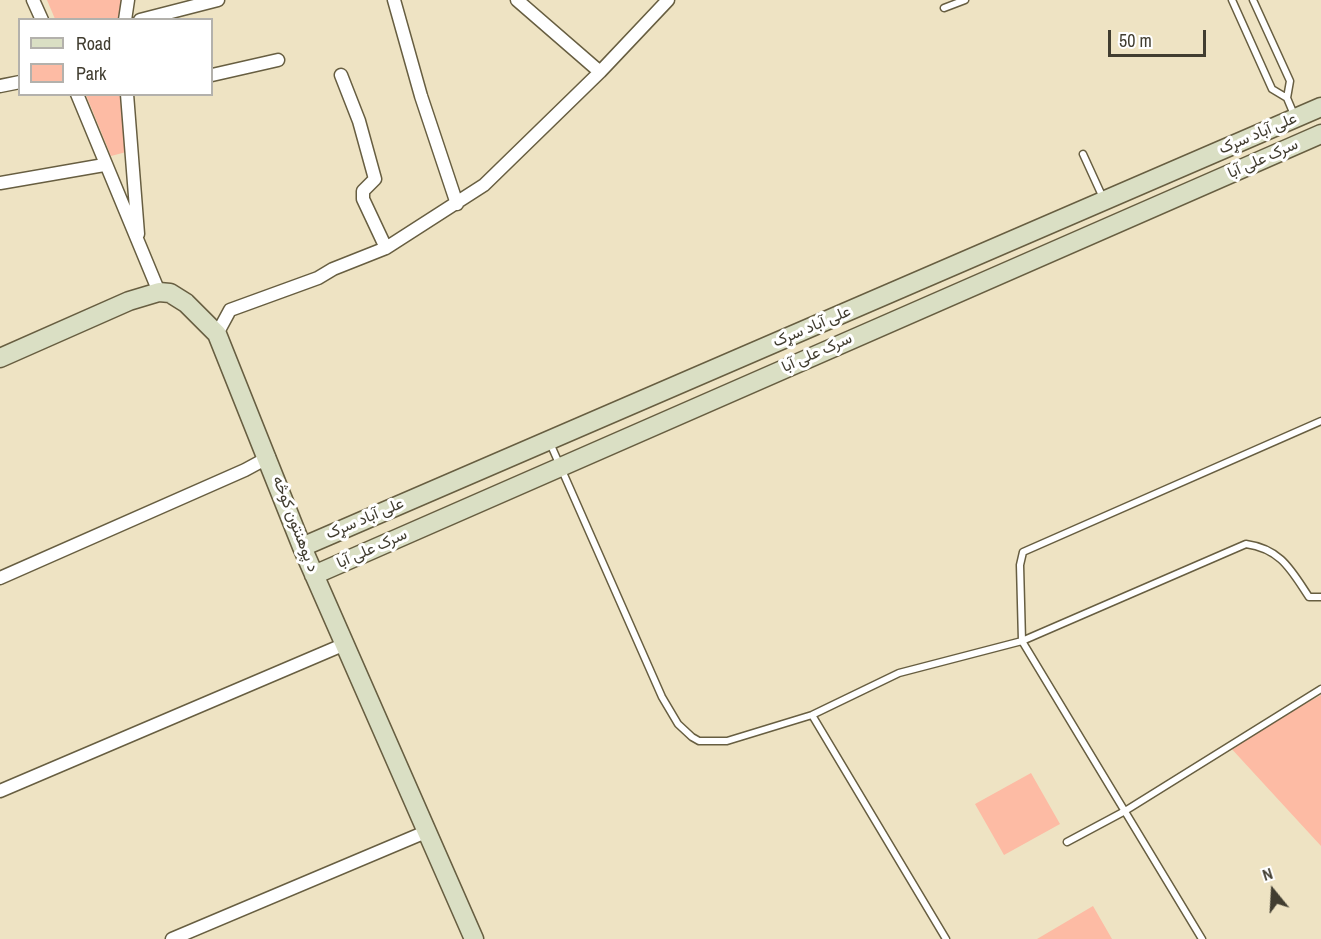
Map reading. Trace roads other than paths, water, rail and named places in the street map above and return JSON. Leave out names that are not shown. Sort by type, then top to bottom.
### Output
[{"type":"street","points":[[33,0],[41,18]]},
{"type":"street","points":[[125,18],[128,0]]},
{"type":"street","points":[[148,18],[218,0]]},
{"type":"street","points":[[394,0],[421,96],[456,204]]},
{"type":"street","points":[[518,0],[600,72]]},
{"type":"street","points":[[217,334],[230,310],[318,278],[333,269],[386,248],[484,185],[600,72],[666,1]]},
{"type":"street","points":[[213,75],[278,60]]},
{"type":"street","points":[[342,75],[359,121],[375,179],[363,191],[363,199],[386,248]]},
{"type":"street","points":[[0,86],[18,82]]},
{"type":"street","points":[[0,358],[129,301],[159,292],[104,165],[78,96]]},
{"type":"street","points":[[127,96],[139,244]]},
{"type":"street","name":"علی آباد سړک","points":[[302,547],[1321,107]]},
{"type":"street","points":[[1295,118],[1313,137]]},
{"type":"street","name":"سرک علی آبا","points":[[314,575],[560,465],[1313,137]]},
{"type":"street","points":[[0,183],[104,165]]},
{"type":"street","name":"د پوهنتون کوڅه","points":[[159,292],[170,293],[186,303],[217,334],[302,547],[474,939]]},
{"type":"street","points":[[754,352],[764,376]]},
{"type":"street","points":[[0,578],[245,470],[268,457]]},
{"type":"street","points":[[0,790],[345,644]]},
{"type":"street","points":[[172,939],[428,831]]},
{"type":"street","points":[[201,927],[206,939]]},
{"type":"lane","points":[[944,9],[964,0]]},
{"type":"lane","points":[[1232,0],[1272,89],[1287,98]]},
{"type":"lane","points":[[1253,0],[1290,81],[1287,98],[1295,118]]},
{"type":"lane","points":[[1083,154],[1104,201]]},
{"type":"lane","points":[[1202,939],[1022,641],[1020,565],[1023,552],[1321,421]]},
{"type":"lane","points":[[549,441],[662,698],[685,732],[699,741],[727,741],[812,715],[899,673],[1022,641],[1246,544],[1264,546],[1282,559],[1309,597],[1321,597]]},
{"type":"lane","points":[[1067,842],[1125,811],[1321,689]]},
{"type":"lane","points":[[812,715],[946,939]]}]
